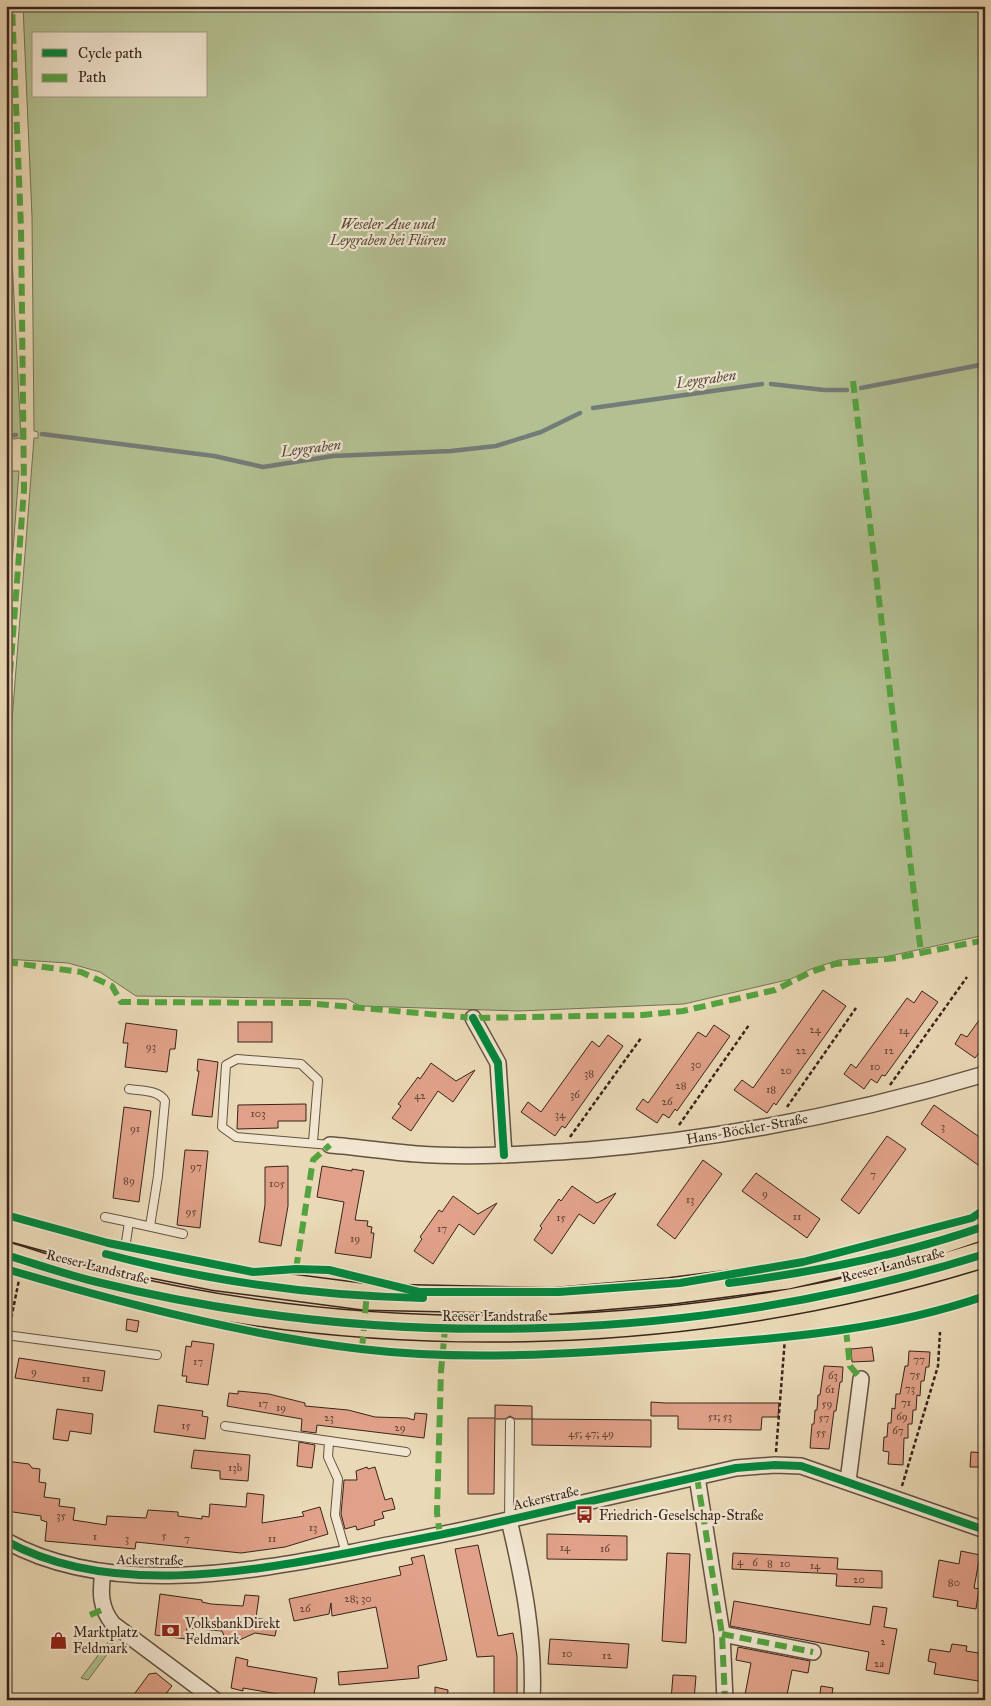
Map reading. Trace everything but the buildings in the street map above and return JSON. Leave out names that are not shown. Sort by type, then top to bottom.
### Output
[{"type":"main road","name":"Reeser Landstraße","points":[[6,1227],[123,1259],[213,1277],[366,1297],[553,1301],[670,1291],[787,1276],[944,1240],[985,1226]]},
{"type":"main road","name":"Reeser Landstraße","points":[[13,1264],[200,1303],[305,1318],[445,1329],[559,1328],[677,1319],[800,1301],[985,1254]]},
{"type":"street","points":[[473,1018],[498,1063],[504,1155]]},
{"type":"street","name":"Hans-Böckler-Straße","points":[[330,1145],[417,1154],[504,1155],[666,1142],[774,1124],[878,1103],[985,1074]]},
{"type":"street","points":[[848,1482],[862,1379]]},
{"type":"street","name":"Ackerstraße","points":[[6,1541],[27,1552],[75,1568],[103,1572],[137,1575],[247,1572],[346,1554],[509,1520],[736,1468],[775,1465],[801,1466],[985,1530]]},
{"type":"street","points":[[697,1477],[722,1634],[726,1700]]},
{"type":"street","points":[[509,1520],[525,1586],[533,1668],[532,1700]]},
{"type":"street","points":[[103,1572],[100,1590],[104,1609],[113,1624],[215,1700]]},
{"type":"street","points":[[722,1634],[813,1652]]},
{"type":"lane","points":[[313,1142],[318,1080],[301,1064],[237,1059],[226,1065],[222,1127],[236,1138],[313,1142],[330,1145]]},
{"type":"lane","points":[[129,1089],[155,1092],[162,1096],[165,1102],[158,1176],[150,1226]]},
{"type":"lane","points":[[106,1217],[184,1234]]},
{"type":"lane","points":[[123,1259],[129,1222]]},
{"type":"lane","points":[[8,1331],[157,1355]]},
{"type":"lane","name":"Ackerstraße","points":[[509,1520],[510,1422]]},
{"type":"lane","points":[[225,1426],[406,1452]]},
{"type":"lane","points":[[329,1442],[328,1457],[338,1479],[335,1515],[346,1554]]},
{"type":"path","points":[[878,1103],[967,978]]},
{"type":"path","points":[[774,1124],[856,1008]]},
{"type":"path","points":[[666,1142],[749,1025]]},
{"type":"path","points":[[559,1152],[641,1038]]},
{"type":"path","points":[[8,1331],[13,1264]]},
{"type":"path","points":[[898,1499],[938,1366],[940,1332]]},
{"type":"path","points":[[775,1465],[786,1338]]},
{"type":"green space","name":"Weseler Aue und Leygraben bei Flüren","points":[[23,6],[985,6],[985,935],[885,957],[839,960],[811,969],[791,979],[684,1004],[519,1011],[360,1006],[347,999],[136,996],[100,972],[68,963],[6,959],[6,798],[34,438],[38,438],[38,432],[34,431],[32,217]]},
{"type":"green space","points":[[6,139],[21,438],[6,440]]},
{"type":"green space","points":[[6,471],[19,471],[6,642]]},
{"type":"green space","points":[[109,1641],[114,1645],[88,1680],[81,1678]]},
{"type":"waterway","name":"Leygraben","points":[[861,388],[985,364]]},
{"type":"waterway","name":"Leygraben","points":[[593,408],[762,384]]},
{"type":"waterway","name":"Leygraben","points":[[771,384],[824,390],[847,390]]},
{"type":"waterway","name":"Leygraben","points":[[42,434],[214,456],[263,467],[333,456],[451,451],[496,446],[541,432],[580,413]]},
{"type":"waterway","name":"Leygraben","points":[[6,436],[16,435]]},
{"type":"marked path","points":[[6,727],[24,489],[21,229],[12,6]]},
{"type":"marked path","points":[[853,381],[921,953]]},
{"type":"marked path","points":[[6,962],[81,972],[112,986],[121,1002],[307,1003],[473,1018],[643,1015],[683,1011],[775,990],[811,972],[835,964],[896,958],[985,940]]},
{"type":"marked path","points":[[296,1269],[313,1160],[330,1145]]},
{"type":"marked path","points":[[362,1349],[367,1292]]},
{"type":"marked path","points":[[440,1535],[437,1513],[441,1371],[445,1329]]},
{"type":"marked path","points":[[846,1330],[850,1366],[861,1379]]},
{"type":"marked path","points":[[697,1477],[722,1634],[725,1700]]},
{"type":"marked path","points":[[90,1615],[104,1609]]},
{"type":"marked path","points":[[722,1634],[813,1652]]},
{"type":"cycle path","points":[[473,1018],[498,1063],[504,1155]]},
{"type":"cycle path","points":[[6,1215],[108,1243],[253,1272],[296,1269],[329,1270],[419,1292],[559,1292],[680,1283],[803,1262],[972,1218],[985,1209]]},
{"type":"cycle path","points":[[729,1283],[794,1274],[891,1254],[985,1226]]},
{"type":"cycle path","points":[[106,1254],[184,1272],[263,1285],[343,1294],[423,1298]]},
{"type":"cycle path","points":[[6,1255],[97,1282],[207,1305],[318,1320],[430,1328],[543,1328],[655,1321],[767,1306],[877,1284],[985,1254]]},
{"type":"cycle path","points":[[6,1269],[137,1306],[272,1335],[361,1349],[443,1355],[526,1355],[608,1351],[802,1335],[913,1317],[985,1296]]},
{"type":"cycle path","points":[[6,1541],[46,1558],[88,1569],[132,1575],[222,1573],[311,1560],[469,1529],[736,1468],[775,1465],[801,1466],[985,1530]]},
{"type":"place","name":"Friedrich-Geselschap-Straße","points":[[585,1515]]},
{"type":"place","name":"VolksbankDirekt Feldmark","points":[[171,1631]]},
{"type":"place","name":"Marktplatz Feldmark","points":[[59,1640]]}]
